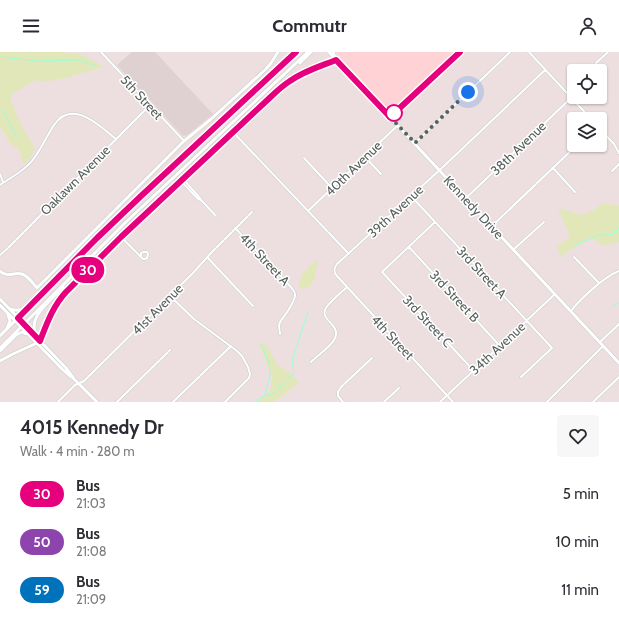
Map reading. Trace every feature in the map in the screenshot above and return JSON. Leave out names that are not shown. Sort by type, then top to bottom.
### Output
[{"type":"main road","points":[[0,271],[6,275],[17,273],[23,274],[38,288],[184,141],[210,120],[266,69],[278,52]]},
{"type":"main road","points":[[0,336],[141,196],[296,52]]},
{"type":"main road","points":[[0,348],[145,204],[308,52]]},
{"type":"main road","points":[[268,90],[311,52]]},
{"type":"main road","name":"Kennedy Drive","points":[[329,52],[619,363]]},
{"type":"main road","points":[[0,361],[38,341],[52,311],[59,301],[121,237],[281,87],[305,72],[336,60],[333,52]]},
{"type":"main road","points":[[38,341],[33,328],[36,317],[76,271]]},
{"type":"main road","points":[[8,308],[15,311],[23,309],[38,294],[54,282]]},
{"type":"main road","points":[[0,299],[30,336]]},
{"type":"main road","points":[[0,305],[17,319]]},
{"type":"main road","points":[[0,305],[8,315],[10,321],[4,332]]},
{"type":"main road","points":[[22,325],[67,374],[79,383],[97,402]]},
{"type":"main road","points":[[0,351],[18,334],[24,332],[38,341]]},
{"type":"street","name":"5th Street","points":[[100,52],[184,141]]},
{"type":"street","points":[[390,117],[460,52]]},
{"type":"street","points":[[415,143],[510,52]]},
{"type":"street","points":[[529,52],[567,94]]},
{"type":"street","points":[[596,63],[608,52]]},
{"type":"street","name":"39th Avenue","points":[[334,271],[337,264],[440,170],[545,70]]},
{"type":"street","name":"38th Avenue","points":[[466,198],[567,102]]},
{"type":"street","points":[[577,104],[584,112]]},
{"type":"street","name":"Oaklawn Avenue","points":[[0,255],[150,105]]},
{"type":"street","points":[[0,185],[31,163],[56,123],[68,114],[78,114],[86,117],[116,139]]},
{"type":"street","name":"40th Avenue","points":[[308,211],[398,125]]},
{"type":"street","points":[[234,132],[349,254]]},
{"type":"street","points":[[607,136],[614,144],[619,153]]},
{"type":"street","points":[[492,226],[570,152]]},
{"type":"street","points":[[365,157],[382,174]]},
{"type":"street","points":[[304,158],[332,188]]},
{"type":"street","points":[[612,171],[619,164]]},
{"type":"street","points":[[553,168],[575,192]]},
{"type":"street","points":[[0,174],[3,183]]},
{"type":"street","points":[[182,180],[216,216]]},
{"type":"street","name":"3rd Street A","points":[[411,196],[552,348],[521,377]]},
{"type":"street","name":"41st Avenue","points":[[58,402],[75,385],[84,381],[252,212]]},
{"type":"street","points":[[409,247],[436,222]]},
{"type":"street","points":[[514,249],[544,222]]},
{"type":"street","name":"4th Street A","points":[[236,228],[295,292],[294,302],[280,322],[280,334]]},
{"type":"street","points":[[121,237],[141,256]]},
{"type":"street","name":"3rd Street C","points":[[409,247],[382,272],[474,371]]},
{"type":"street","name":"3rd Street B","points":[[409,247],[500,346]]},
{"type":"street","points":[[207,257],[254,306]]},
{"type":"street","points":[[574,257],[599,283]]},
{"type":"street","name":"4th Street","points":[[334,271],[335,274],[453,402]]},
{"type":"street","points":[[570,311],[599,283],[619,271]]},
{"type":"street","points":[[311,362],[332,343],[335,338],[336,332],[334,327],[325,316],[324,311],[327,305],[347,287]]},
{"type":"street","name":"34th Avenue","points":[[440,402],[555,294]]},
{"type":"street","points":[[170,296],[194,319],[239,353],[244,359],[250,376],[225,402]]},
{"type":"street","points":[[600,342],[619,324]]},
{"type":"street","points":[[174,402],[230,346]]},
{"type":"street","points":[[547,402],[603,346]]},
{"type":"street","points":[[117,402],[170,350]]},
{"type":"street","points":[[343,402],[339,398],[339,388],[372,358]]},
{"type":"street","points":[[593,402],[619,377]]},
{"type":"street","points":[[384,402],[399,388]]},
{"type":"shaded area","points":[[132,52],[155,52],[213,114],[187,135],[183,136],[117,65]]},
{"type":"shaded area","points":[[336,52],[456,52],[391,112]]},
{"type":"green space","points":[[0,52],[62,52],[84,55],[103,67],[66,78],[45,82],[36,80],[10,95],[20,122],[35,148],[29,160],[24,165],[18,148],[12,146],[0,127]]},
{"type":"green space","points":[[602,203],[619,206],[619,242],[604,246],[590,237],[560,257],[557,247],[570,236],[558,208],[581,215],[596,209]]},
{"type":"green space","points":[[316,260],[318,265],[315,272],[316,278],[309,287],[301,289],[298,285],[303,272]]},
{"type":"green space","points":[[258,342],[267,346],[278,366],[289,372],[299,383],[274,402],[257,402],[270,392],[272,376]]},
{"type":"waterway","points":[[0,57],[38,61],[80,60],[94,65]]},
{"type":"waterway","points":[[0,107],[17,137]]},
{"type":"waterway","points":[[573,246],[600,235],[612,235],[619,228]]},
{"type":"waterway","points":[[612,306],[619,303]]},
{"type":"waterway","points":[[254,402],[262,397],[275,393],[287,379],[294,374],[292,360],[308,312]]},
{"type":"waterway","points":[[261,344],[269,363],[270,375],[265,395]]},
{"type":"bus line","name":"30","points":[[296,52],[97,238],[18,318],[40,341],[52,311],[66,292],[140,219],[290,80],[305,72],[336,60],[390,117],[460,52]]},
{"type":"route","points":[[394,113],[390,117],[415,143],[468,92]]}]
